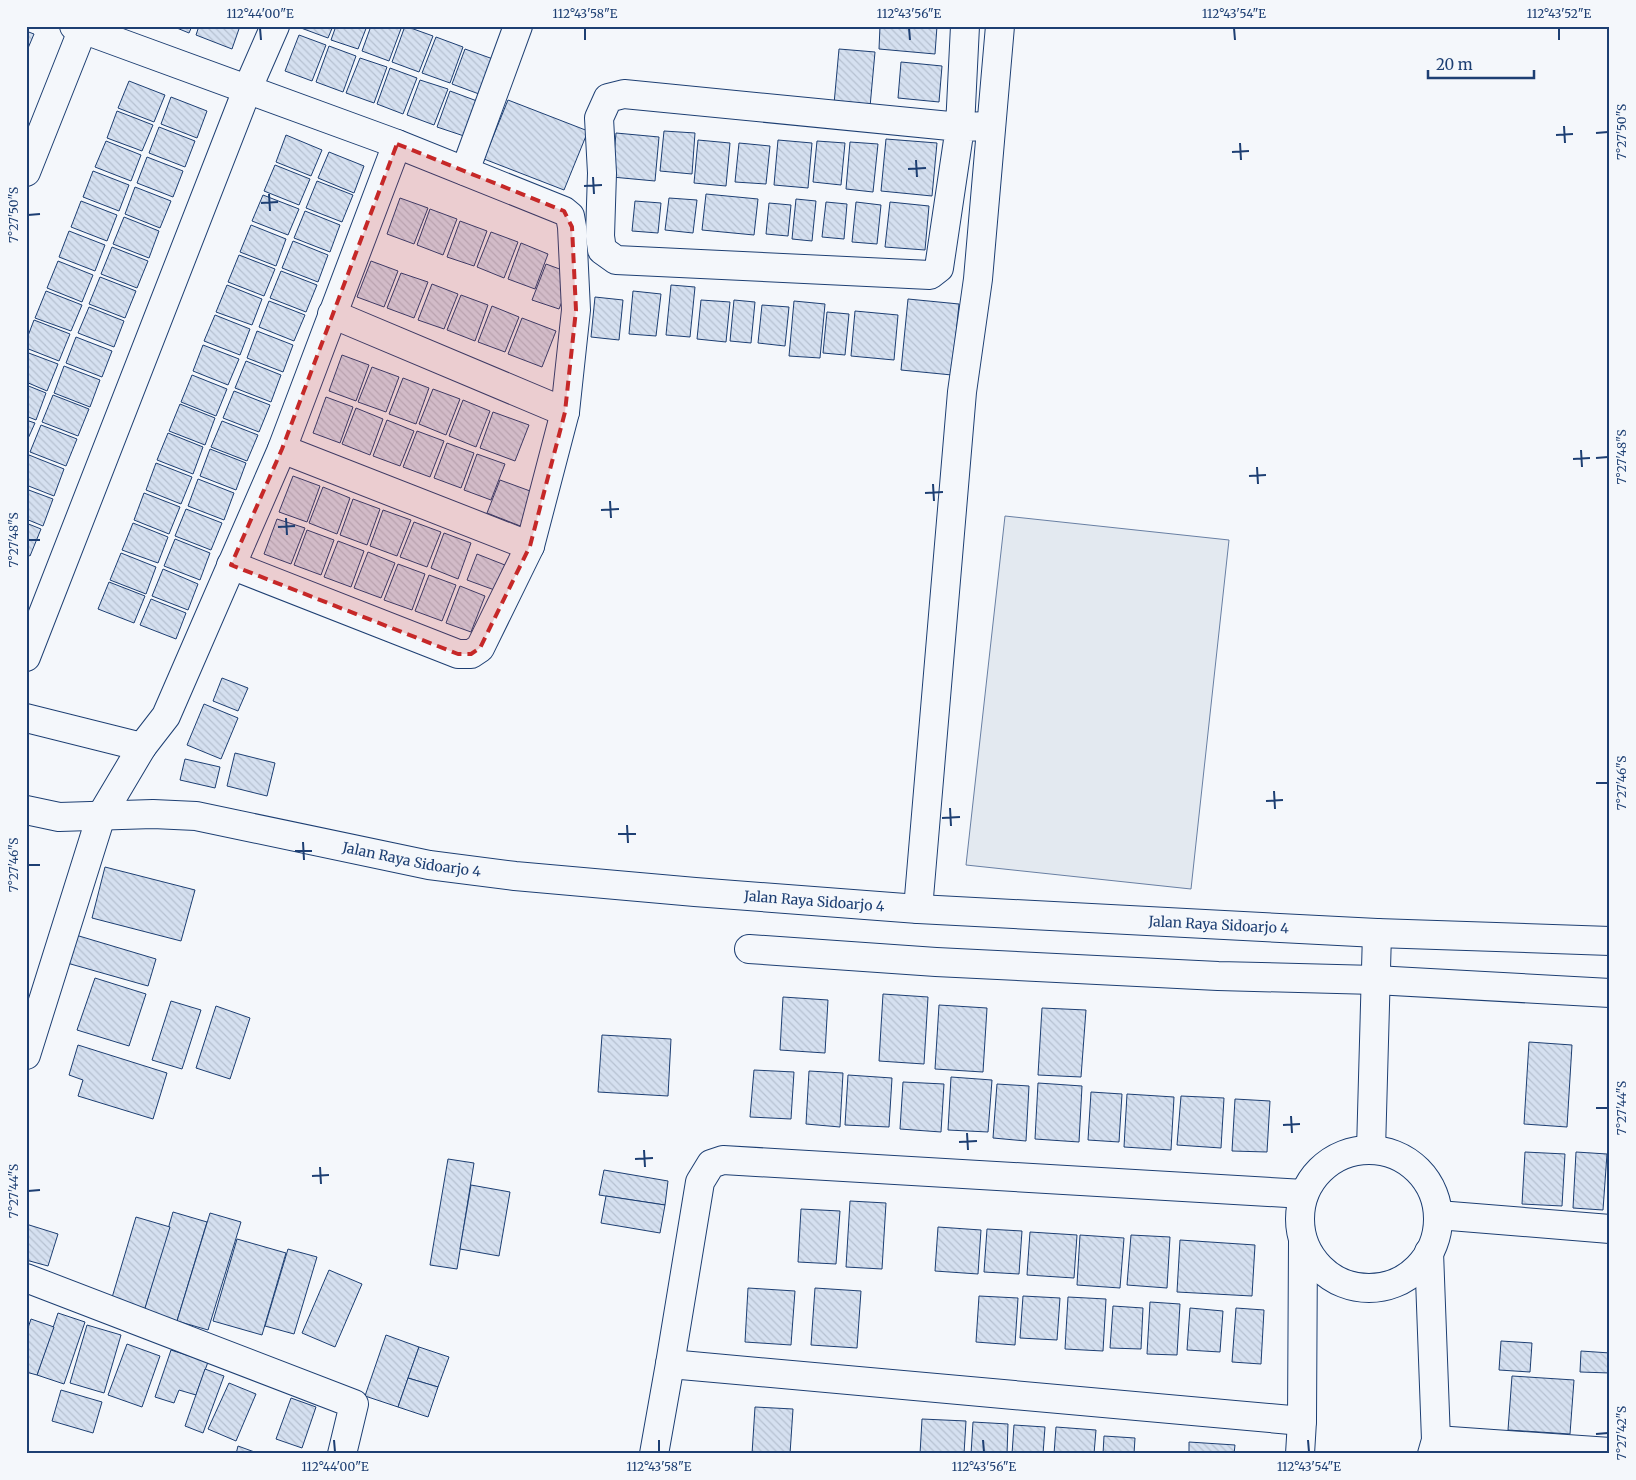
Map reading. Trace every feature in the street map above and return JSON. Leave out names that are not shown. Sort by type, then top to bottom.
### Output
[{"type":"street","points":[[26,657],[247,90],[275,26]]},
{"type":"street","points":[[465,171],[518,26]]},
{"type":"street","points":[[965,26],[960,127],[938,268],[930,275],[616,260],[602,250],[600,236],[602,173],[599,118],[608,98],[624,94],[960,127],[990,126]]},
{"type":"street","points":[[918,909],[962,392],[978,279],[1000,26]]},
{"type":"street","points":[[26,172],[80,27],[397,144],[564,211],[570,216],[576,310],[565,412],[530,546],[480,648],[471,654],[458,654],[231,565]]},
{"type":"street","points":[[26,1055],[101,816],[142,747],[166,716],[282,449],[397,144]]},
{"type":"street","points":[[332,314],[565,412]]},
{"type":"street","points":[[282,449],[530,546]]},
{"type":"street","points":[[26,718],[142,747]]},
{"type":"street","name":"Jalan Raya Sidoarjo 4","points":[[26,810],[59,817],[152,814],[196,816],[429,865],[515,876],[695,892],[918,909],[1376,933],[1610,941]]},
{"type":"street","points":[[1371,1150],[1376,933]]},
{"type":"street","points":[[749,949],[936,962],[1218,976],[1376,980],[1610,993]]},
{"type":"street","points":[[1300,1454],[1302,1422],[1303,1242],[1300,1218],[1304,1194],[1312,1178],[1324,1166],[1338,1157],[1354,1152],[1371,1150],[1388,1152],[1404,1159],[1428,1182],[1435,1198],[1438,1215],[1436,1234],[1430,1252],[1434,1447],[1610,1452]]},
{"type":"street","points":[[654,1454],[700,1182],[711,1164],[723,1160],[1304,1194]]},
{"type":"street","points":[[1438,1215],[1610,1229]]},
{"type":"street","points":[[1303,1242],[1313,1259],[1327,1273],[1344,1283],[1363,1287],[1383,1286],[1402,1279],[1418,1267],[1430,1252]]},
{"type":"street","points":[[26,1278],[354,1404],[342,1454]]},
{"type":"street","points":[[670,1364],[1302,1422]]},
{"type":"highlighted area","points":[[397,144],[564,211],[572,227],[576,310],[565,412],[530,546],[480,648],[471,654],[458,654],[231,565],[282,449]]},
{"type":"shaded area","points":[[1005,516],[1229,540],[1191,889],[966,865]]},
{"type":"building","points":[[172,26],[192,26],[189,33]]},
{"type":"building","points":[[199,26],[240,26],[232,49],[196,35]]},
{"type":"building","points":[[302,26],[333,26],[328,38],[301,28]]},
{"type":"building","points":[[336,26],[367,26],[358,49],[331,40]]},
{"type":"building","points":[[371,26],[402,26],[389,61],[362,51]]},
{"type":"building","points":[[405,26],[433,36],[419,72],[392,62]]},
{"type":"building","points":[[880,26],[937,26],[935,54],[879,49]]},
{"type":"building","points":[[26,31],[34,34],[26,53]]},
{"type":"building","points":[[299,35],[326,45],[312,81],[285,71]]},
{"type":"building","points":[[436,37],[463,47],[450,83],[422,73]]},
{"type":"building","points":[[329,46],[356,56],[343,92],[316,82]]},
{"type":"building","points":[[465,49],[493,59],[479,94],[452,84]]},
{"type":"building","points":[[839,49],[875,52],[870,107],[834,104]]},
{"type":"building","points":[[360,58],[387,67],[374,103],[346,93]]},
{"type":"building","points":[[901,62],[942,66],[939,102],[898,98]]},
{"type":"building","points":[[390,68],[417,78],[403,114],[377,104]]},
{"type":"building","points":[[420,80],[448,89],[434,125],[407,115]]},
{"type":"building","points":[[129,81],[165,95],[154,122],[118,108]]},
{"type":"building","points":[[450,91],[477,101],[464,136],[437,127]]},
{"type":"building","points":[[171,97],[207,111],[197,138],[161,124]]},
{"type":"building","points":[[508,100],[588,131],[564,190],[484,159]]},
{"type":"building","points":[[117,111],[153,125],[142,151],[107,138]]},
{"type":"building","points":[[159,127],[195,141],[185,167],[149,153]]},
{"type":"building","points":[[664,131],[695,133],[692,174],[660,171]]},
{"type":"building","points":[[616,133],[659,137],[655,181],[612,177]]},
{"type":"building","points":[[286,135],[322,150],[311,176],[276,162]]},
{"type":"building","points":[[886,139],[937,143],[932,196],[881,191]]},
{"type":"building","points":[[698,140],[730,143],[726,186],[694,183]]},
{"type":"building","points":[[778,140],[812,143],[808,188],[774,185]]},
{"type":"building","points":[[106,141],[141,155],[131,181],[95,167]]},
{"type":"building","points":[[817,141],[845,143],[841,185],[813,182]]},
{"type":"building","points":[[850,142],[878,144],[873,192],[846,189]]},
{"type":"building","points":[[739,143],[770,146],[766,184],[735,182]]},
{"type":"building","points":[[329,152],[364,166],[354,193],[318,178]]},
{"type":"building","points":[[147,157],[183,171],[173,197],[137,183]]},
{"type":"building","points":[[275,165],[310,179],[299,205],[264,191]]},
{"type":"building","points":[[93,171],[129,185],[119,211],[83,197]]},
{"type":"building","points":[[317,181],[353,195],[342,222],[306,208]]},
{"type":"building","points":[[135,187],[171,201],[160,228],[125,214]]},
{"type":"building","points":[[706,194],[758,199],[754,235],[702,230]]},
{"type":"building","points":[[263,195],[299,209],[288,235],[252,221]]},
{"type":"building","points":[[400,198],[428,208],[414,244],[387,234]]},
{"type":"building","points":[[669,198],[697,200],[693,233],[665,230]]},
{"type":"building","points":[[796,199],[816,201],[812,241],[792,239]]},
{"type":"building","points":[[81,201],[117,215],[107,241],[71,227]]},
{"type":"building","points":[[635,201],[661,203],[658,233],[632,231]]},
{"type":"building","points":[[826,202],[847,204],[844,239],[822,237]]},
{"type":"building","points":[[856,202],[881,205],[877,244],[852,242]]},
{"type":"building","points":[[890,202],[929,206],[925,250],[885,247]]},
{"type":"building","points":[[769,203],[791,205],[788,236],[766,234]]},
{"type":"building","points":[[430,209],[457,219],[443,255],[417,245]]},
{"type":"building","points":[[305,211],[340,225],[330,252],[294,238]]},
{"type":"building","points":[[124,217],[159,231],[149,258],[113,244]]},
{"type":"building","points":[[460,221],[487,231],[474,266],[447,257]]},
{"type":"building","points":[[251,225],[286,239],[276,266],[240,252]]},
{"type":"building","points":[[69,231],[105,245],[95,271],[59,257]]},
{"type":"building","points":[[491,232],[518,242],[504,278],[477,267]]},
{"type":"building","points":[[293,241],[328,255],[318,282],[282,268]]},
{"type":"building","points":[[521,243],[548,254],[535,289],[508,279]]},
{"type":"building","points":[[112,247],[148,261],[137,288],[101,274]]},
{"type":"building","points":[[239,255],[275,269],[264,296],[228,282]]},
{"type":"building","points":[[58,261],[93,275],[82,302],[47,288]]},
{"type":"building","points":[[371,261],[398,271],[384,307],[357,297]]},
{"type":"building","points":[[546,264],[573,274],[559,309],[532,300]]},
{"type":"building","points":[[281,271],[317,285],[306,312],[270,298]]},
{"type":"building","points":[[401,273],[428,282],[414,318],[387,308]]},
{"type":"building","points":[[100,277],[136,291],[125,318],[89,304]]},
{"type":"building","points":[[432,284],[458,294],[444,329],[418,320]]},
{"type":"building","points":[[227,285],[262,299],[252,325],[216,312]]},
{"type":"building","points":[[671,285],[695,287],[690,337],[666,335]]},
{"type":"building","points":[[46,291],[82,305],[71,331],[35,318]]},
{"type":"building","points":[[633,291],[661,294],[656,336],[629,334]]},
{"type":"building","points":[[461,295],[488,305],[475,341],[447,330]]},
{"type":"building","points":[[595,297],[623,300],[619,340],[591,337]]},
{"type":"building","points":[[908,299],[959,304],[952,375],[901,370]]},
{"type":"building","points":[[701,300],[730,302],[726,342],[697,339]]},
{"type":"building","points":[[734,300],[755,302],[751,343],[730,341]]},
{"type":"building","points":[[269,301],[305,315],[294,341],[259,327]]},
{"type":"building","points":[[794,301],[825,304],[820,358],[789,356]]},
{"type":"building","points":[[762,305],[789,307],[785,346],[758,343]]},
{"type":"building","points":[[492,306],[519,317],[505,352],[478,342]]},
{"type":"building","points":[[89,307],[124,321],[114,347],[78,333]]},
{"type":"building","points":[[855,311],[898,315],[894,360],[851,356]]},
{"type":"building","points":[[827,312],[849,314],[845,355],[823,353]]},
{"type":"building","points":[[215,315],[250,329],[240,355],[204,341]]},
{"type":"building","points":[[522,318],[556,331],[542,367],[508,354]]},
{"type":"building","points":[[34,320],[70,334],[59,361],[26,348],[26,341]]},
{"type":"building","points":[[257,331],[293,345],[283,372],[247,358]]},
{"type":"building","points":[[76,337],[112,351],[102,377],[66,363]]},
{"type":"building","points":[[203,345],[239,359],[228,385],[193,371]]},
{"type":"building","points":[[26,352],[58,364],[47,391],[26,382]]},
{"type":"building","points":[[342,355],[369,365],[356,401],[329,391]]},
{"type":"building","points":[[246,361],[281,375],[271,402],[235,388]]},
{"type":"building","points":[[64,366],[100,380],[90,407],[54,393]]},
{"type":"building","points":[[372,367],[399,377],[386,412],[358,402]]},
{"type":"building","points":[[192,375],[227,389],[216,416],[181,402]]},
{"type":"building","points":[[403,378],[429,388],[416,424],[389,414]]},
{"type":"building","points":[[26,385],[46,393],[36,420],[26,416]]},
{"type":"building","points":[[433,389],[460,399],[446,435],[419,424]]},
{"type":"building","points":[[234,391],[270,405],[259,432],[223,418]]},
{"type":"building","points":[[53,395],[89,409],[78,436],[42,422]]},
{"type":"building","points":[[326,397],[353,407],[340,443],[313,433]]},
{"type":"building","points":[[463,400],[490,411],[476,447],[449,436]]},
{"type":"building","points":[[180,404],[215,418],[205,445],[169,431]]},
{"type":"building","points":[[356,408],[383,419],[370,455],[342,444]]},
{"type":"building","points":[[493,412],[529,425],[515,461],[480,448]]},
{"type":"building","points":[[26,420],[35,423],[26,443]]},
{"type":"building","points":[[387,420],[414,431],[400,466],[373,456]]},
{"type":"building","points":[[222,421],[258,435],[247,461],[211,447]]},
{"type":"building","points":[[41,425],[77,439],[66,466],[30,452]]},
{"type":"building","points":[[417,431],[444,441],[430,477],[403,467]]},
{"type":"building","points":[[168,433],[203,447],[193,474],[157,460]]},
{"type":"building","points":[[447,443],[474,453],[461,488],[434,478]]},
{"type":"building","points":[[210,449],[246,463],[236,490],[200,476]]},
{"type":"building","points":[[477,454],[505,464],[491,500],[464,490]]},
{"type":"building","points":[[29,455],[64,469],[54,496],[26,485],[26,463]]},
{"type":"building","points":[[156,463],[192,477],[181,504],[146,490]]},
{"type":"building","points":[[293,476],[320,486],[307,522],[279,512]]},
{"type":"building","points":[[198,479],[234,493],[224,520],[188,506]]},
{"type":"building","points":[[500,480],[541,495],[528,529],[487,513]]},
{"type":"building","points":[[323,487],[350,498],[337,534],[309,523]]},
{"type":"building","points":[[26,489],[53,499],[43,526],[26,519]]},
{"type":"building","points":[[144,493],[180,507],[169,534],[134,520]]},
{"type":"building","points":[[353,499],[380,509],[367,545],[340,535]]},
{"type":"building","points":[[186,509],[222,523],[211,550],[175,536]]},
{"type":"building","points":[[383,510],[411,520],[397,556],[370,546]]},
{"type":"building","points":[[277,519],[305,528],[291,564],[264,554]]},
{"type":"building","points":[[414,522],[441,532],[427,567],[400,557]]},
{"type":"building","points":[[26,523],[41,529],[30,556],[26,554]]},
{"type":"building","points":[[133,523],[168,537],[158,563],[122,550]]},
{"type":"building","points":[[307,530],[334,540],[321,575],[294,565]]},
{"type":"building","points":[[444,533],[471,543],[458,579],[431,568]]},
{"type":"building","points":[[175,539],[210,553],[200,580],[164,566]]},
{"type":"building","points":[[338,541],[364,551],[351,587],[324,577]]},
{"type":"building","points":[[368,552],[395,563],[381,598],[354,588]]},
{"type":"building","points":[[121,553],[156,567],[146,594],[110,580]]},
{"type":"building","points":[[477,554],[510,567],[500,592],[467,580]]},
{"type":"building","points":[[398,564],[425,574],[412,610],[384,600]]},
{"type":"building","points":[[163,569],[198,584],[188,610],[152,596]]},
{"type":"building","points":[[429,575],[456,585],[442,621],[415,611]]},
{"type":"building","points":[[109,582],[145,596],[134,623],[98,609]]},
{"type":"building","points":[[460,586],[485,596],[471,632],[446,623]]},
{"type":"building","points":[[151,599],[186,613],[176,639],[140,625]]},
{"type":"building","points":[[222,678],[248,688],[238,711],[213,701]]},
{"type":"building","points":[[204,704],[238,718],[221,759],[187,745]]},
{"type":"building","points":[[235,753],[275,763],[267,796],[227,786]]},
{"type":"building","points":[[185,759],[220,767],[215,788],[180,780]]},
{"type":"building","points":[[105,867],[195,890],[181,941],[92,918]]},
{"type":"building","points":[[69,933],[156,959],[148,986],[60,961]]},
{"type":"building","points":[[95,978],[146,994],[129,1046],[77,1030]]},
{"type":"building","points":[[883,994],[928,997],[924,1064],[879,1061]]},
{"type":"building","points":[[783,997],[828,1000],[825,1053],[780,1050]]},
{"type":"building","points":[[171,1001],[201,1010],[182,1069],[152,1060]]},
{"type":"building","points":[[939,1005],[987,1008],[983,1072],[935,1069]]},
{"type":"building","points":[[216,1006],[250,1018],[230,1079],[196,1068]]},
{"type":"building","points":[[1042,1008],[1086,1010],[1081,1077],[1038,1075]]},
{"type":"building","points":[[602,1035],[671,1039],[668,1096],[598,1092]]},
{"type":"building","points":[[1529,1042],[1572,1045],[1567,1127],[1524,1124]]},
{"type":"building","points":[[78,1045],[167,1073],[153,1119],[78,1096],[83,1080],[69,1075]]},
{"type":"building","points":[[754,1070],[794,1072],[791,1119],[750,1117]]},
{"type":"building","points":[[809,1071],[843,1073],[840,1127],[806,1124]]},
{"type":"building","points":[[848,1075],[892,1078],[889,1127],[845,1125]]},
{"type":"building","points":[[951,1077],[992,1080],[988,1132],[948,1130]]},
{"type":"building","points":[[903,1082],[944,1084],[941,1132],[900,1129]]},
{"type":"building","points":[[1038,1083],[1082,1086],[1079,1142],[1035,1139]]},
{"type":"building","points":[[997,1084],[1029,1086],[1026,1141],[993,1138]]},
{"type":"building","points":[[1091,1092],[1122,1094],[1119,1142],[1088,1140]]},
{"type":"building","points":[[1127,1094],[1174,1097],[1171,1150],[1124,1147]]},
{"type":"building","points":[[1181,1096],[1224,1098],[1221,1148],[1177,1145]]},
{"type":"building","points":[[1235,1099],[1270,1101],[1267,1152],[1232,1151]]},
{"type":"building","points":[[1525,1152],[1565,1154],[1562,1206],[1522,1204]]},
{"type":"building","points":[[1576,1152],[1607,1154],[1603,1210],[1573,1208]]},
{"type":"building","points":[[448,1159],[474,1163],[457,1269],[430,1265]]},
{"type":"building","points":[[604,1170],[668,1181],[665,1205],[599,1195]]},
{"type":"building","points":[[471,1185],[510,1192],[499,1256],[460,1249]]},
{"type":"building","points":[[606,1196],[665,1205],[660,1233],[601,1223]]},
{"type":"building","points":[[850,1201],[886,1203],[882,1269],[846,1267]]},
{"type":"building","points":[[801,1209],[840,1211],[836,1264],[798,1262]]},
{"type":"building","points":[[173,1212],[207,1222],[177,1321],[144,1311]]},
{"type":"building","points":[[210,1213],[241,1222],[208,1330],[177,1321]]},
{"type":"building","points":[[136,1217],[170,1227],[144,1311],[111,1301]]},
{"type":"building","points":[[26,1224],[58,1234],[48,1266],[26,1260]]},
{"type":"building","points":[[938,1227],[981,1230],[978,1274],[935,1271]]},
{"type":"building","points":[[987,1229],[1022,1231],[1019,1274],[984,1272]]},
{"type":"building","points":[[1030,1232],[1077,1235],[1074,1278],[1027,1275]]},
{"type":"building","points":[[1080,1235],[1124,1238],[1120,1288],[1077,1285]]},
{"type":"building","points":[[1131,1235],[1170,1237],[1167,1288],[1127,1285]]},
{"type":"building","points":[[237,1239],[286,1253],[262,1335],[213,1321]]},
{"type":"building","points":[[1180,1240],[1255,1245],[1252,1296],[1177,1292]]},
{"type":"building","points":[[288,1249],[317,1257],[294,1334],[265,1326]]},
{"type":"building","points":[[329,1270],[362,1284],[335,1347],[302,1333]]},
{"type":"building","points":[[748,1288],[795,1291],[791,1345],[745,1342]]},
{"type":"building","points":[[815,1288],[861,1291],[857,1348],[811,1345]]},
{"type":"building","points":[[979,1296],[1018,1298],[1015,1345],[976,1342]]},
{"type":"building","points":[[1023,1296],[1060,1298],[1057,1340],[1020,1338]]},
{"type":"building","points":[[1068,1297],[1106,1299],[1103,1351],[1065,1349]]},
{"type":"building","points":[[1150,1302],[1180,1304],[1177,1355],[1147,1354]]},
{"type":"building","points":[[1113,1306],[1143,1308],[1141,1349],[1110,1348]]},
{"type":"building","points":[[1190,1308],[1223,1311],[1220,1352],[1187,1350]]},
{"type":"building","points":[[1236,1308],[1264,1310],[1261,1364],[1232,1362]]},
{"type":"building","points":[[58,1313],[85,1322],[64,1384],[37,1375]]},
{"type":"building","points":[[31,1319],[54,1327],[37,1375],[26,1372],[26,1334]]},
{"type":"building","points":[[87,1325],[121,1335],[104,1393],[70,1383]]},
{"type":"building","points":[[386,1335],[419,1347],[398,1407],[365,1396]]},
{"type":"building","points":[[1501,1341],[1532,1343],[1530,1372],[1499,1370]]},
{"type":"building","points":[[127,1344],[160,1356],[142,1407],[108,1395]]},
{"type":"building","points":[[419,1347],[449,1357],[438,1387],[408,1378]]},
{"type":"building","points":[[171,1350],[208,1362],[196,1395],[179,1390],[174,1403],[155,1397]]},
{"type":"building","points":[[1581,1351],[1610,1353],[1610,1373],[1580,1372]]},
{"type":"building","points":[[205,1369],[224,1376],[203,1433],[185,1426]]},
{"type":"building","points":[[1512,1376],[1574,1380],[1570,1434],[1508,1430]]},
{"type":"building","points":[[408,1378],[438,1387],[428,1417],[398,1407]]},
{"type":"building","points":[[229,1383],[256,1394],[236,1441],[208,1429]]},
{"type":"building","points":[[61,1390],[102,1402],[93,1433],[52,1421]]},
{"type":"building","points":[[291,1398],[316,1407],[302,1448],[276,1439]]},
{"type":"building","points":[[755,1407],[793,1409],[790,1454],[752,1454]]},
{"type":"building","points":[[922,1419],[966,1421],[964,1454],[920,1454]]},
{"type":"building","points":[[973,1422],[1008,1424],[1007,1454],[971,1454]]},
{"type":"building","points":[[1014,1425],[1045,1427],[1043,1454],[1012,1454]]},
{"type":"building","points":[[1056,1427],[1096,1430],[1094,1454],[1054,1454]]},
{"type":"building","points":[[1104,1436],[1135,1438],[1134,1454],[1103,1454]]},
{"type":"building","points":[[1189,1442],[1235,1445],[1234,1454],[1189,1454]]},
{"type":"building","points":[[238,1446],[260,1454],[236,1454]]}]
